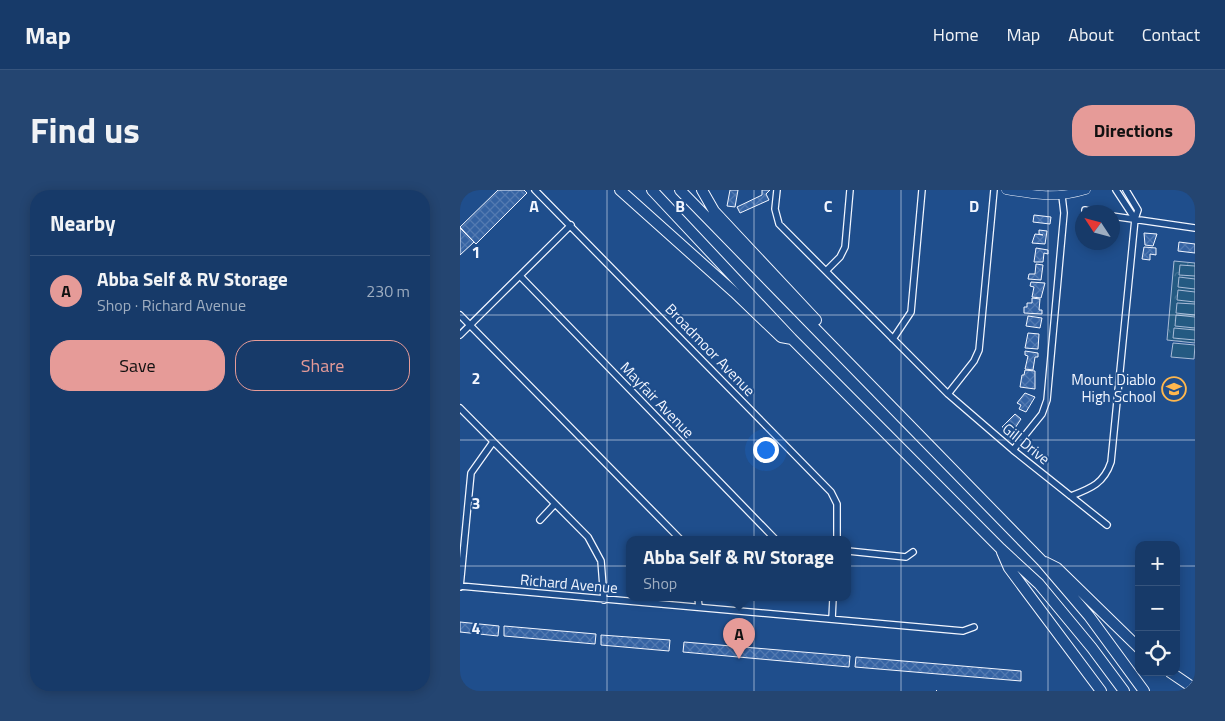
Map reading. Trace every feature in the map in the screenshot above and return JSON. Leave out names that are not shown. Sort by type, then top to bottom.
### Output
[{"type":"highway","points":[[620,190],[734,292],[781,337],[792,339]]},
{"type":"highway","points":[[652,190],[792,339],[1001,549],[1039,584],[1092,648],[1124,691]]},
{"type":"highway","points":[[680,190],[1042,561],[1116,651],[1144,691]]},
{"type":"highway","points":[[702,190],[714,211],[836,342],[848,356],[853,368]]},
{"type":"highway","points":[[1001,549],[1009,568],[1101,691]]},
{"type":"highway","points":[[1042,561],[1057,568],[1135,644]]},
{"type":"highway","points":[[1176,676],[1195,689]]},
{"type":"street","name":"Broadmoor Avenue","points":[[536,190],[831,492],[838,504],[837,536]]},
{"type":"street","name":"Gill Drive","points":[[777,190],[775,209],[779,224],[948,394],[1013,450],[1107,524]]},
{"type":"street","points":[[826,270],[840,257],[845,247],[850,190]]},
{"type":"street","points":[[893,339],[911,312],[922,190]]},
{"type":"street","points":[[948,394],[974,360],[979,350],[994,190]]},
{"type":"street","points":[[1006,190],[1044,197],[1062,196],[1086,190]]},
{"type":"street","points":[[1116,190],[1135,219]]},
{"type":"street","points":[[1071,496],[1092,488],[1100,482],[1107,473],[1110,462],[1135,219],[1138,210],[1126,190]]},
{"type":"street","points":[[1013,450],[1042,414],[1047,400],[1064,213],[1062,196]]},
{"type":"street","points":[[1120,217],[1195,228]]},
{"type":"street","points":[[460,335],[571,225]]},
{"type":"street","name":"Mayfair Avenue","points":[[520,276],[772,536]]},
{"type":"street","points":[[460,314],[677,536]]},
{"type":"street","points":[[460,408],[554,505],[588,537],[601,561],[604,600]]},
{"type":"street","points":[[460,586],[471,474],[493,442]]},
{"type":"street","points":[[540,520],[554,505]]},
{"type":"street","points":[[851,551],[906,557],[913,552]]},
{"type":"street","name":"Richard Avenue","points":[[460,586],[963,630],[974,627]]},
{"type":"street","points":[[698,601],[698,607]]},
{"type":"street","points":[[832,619],[834,601]]},
{"type":"green space","points":[[1174,261],[1195,263],[1195,343],[1167,340]]},
{"type":"green space","points":[[1180,265],[1195,266],[1195,276],[1179,275]]},
{"type":"green space","points":[[1179,277],[1195,279],[1195,289],[1178,287]]},
{"type":"green space","points":[[1178,290],[1195,292],[1195,302],[1177,300]]},
{"type":"green space","points":[[1177,303],[1195,304],[1195,315],[1176,313]]},
{"type":"green space","points":[[1176,315],[1195,317],[1195,328],[1175,326]]},
{"type":"green space","points":[[1174,328],[1195,330],[1195,340],[1173,338]]},
{"type":"green space","points":[[1173,343],[1195,345],[1194,359],[1171,357]]},
{"type":"building","points":[[498,190],[524,190],[527,193],[476,244],[460,227]]},
{"type":"building","points":[[730,190],[738,190],[735,207],[727,206]]},
{"type":"building","points":[[762,190],[770,190],[766,194],[769,200],[740,213],[737,207],[762,195]]},
{"type":"building","points":[[1034,215],[1051,217],[1050,224],[1033,222]]},
{"type":"building","points":[[460,228],[474,242],[460,255]]},
{"type":"building","points":[[1039,230],[1047,231],[1045,244],[1032,243],[1035,234],[1043,235],[1039,234]]},
{"type":"building","points":[[1144,233],[1157,234],[1153,246],[1145,245]]},
{"type":"building","points":[[1179,242],[1195,244],[1195,253],[1178,251]]},
{"type":"building","points":[[1144,247],[1156,248],[1156,255],[1150,254],[1150,260],[1142,259]]},
{"type":"building","points":[[1036,248],[1048,250],[1048,254],[1044,253],[1043,262],[1034,262]]},
{"type":"building","points":[[1036,264],[1043,265],[1041,280],[1028,279],[1029,274],[1035,274]]},
{"type":"building","points":[[1031,282],[1045,283],[1041,298],[1032,297],[1034,287],[1030,286]]},
{"type":"building","points":[[1032,298],[1040,299],[1039,310],[1042,310],[1042,314],[1024,313],[1024,307],[1027,307],[1027,303],[1032,303]]},
{"type":"building","points":[[1028,316],[1042,318],[1040,328],[1026,326]]},
{"type":"building","points":[[1028,333],[1039,334],[1038,349],[1025,348]]},
{"type":"building","points":[[1025,351],[1038,353],[1038,357],[1035,357],[1033,370],[1025,369],[1028,356],[1025,355]]},
{"type":"building","points":[[1025,370],[1035,371],[1035,389],[1020,387]]},
{"type":"building","points":[[1025,393],[1035,397],[1026,412],[1019,409],[1021,405],[1017,403]]},
{"type":"building","points":[[1015,414],[1021,419],[1011,434],[1002,427]]},
{"type":"building","points":[[460,622],[499,626],[498,636],[460,632]]},
{"type":"building","points":[[504,626],[596,634],[595,644],[504,636]]},
{"type":"building","points":[[601,635],[670,640],[669,651],[601,645]]},
{"type":"building","points":[[684,642],[850,656],[849,667],[683,652]]},
{"type":"building","points":[[856,657],[1021,671],[1021,681],[855,667]]},
{"type":"place","name":"Mount Diablo High School","points":[[1174,389]]},
{"type":"place","name":"Abba Self & RV Storage","points":[[739,659]]}]
